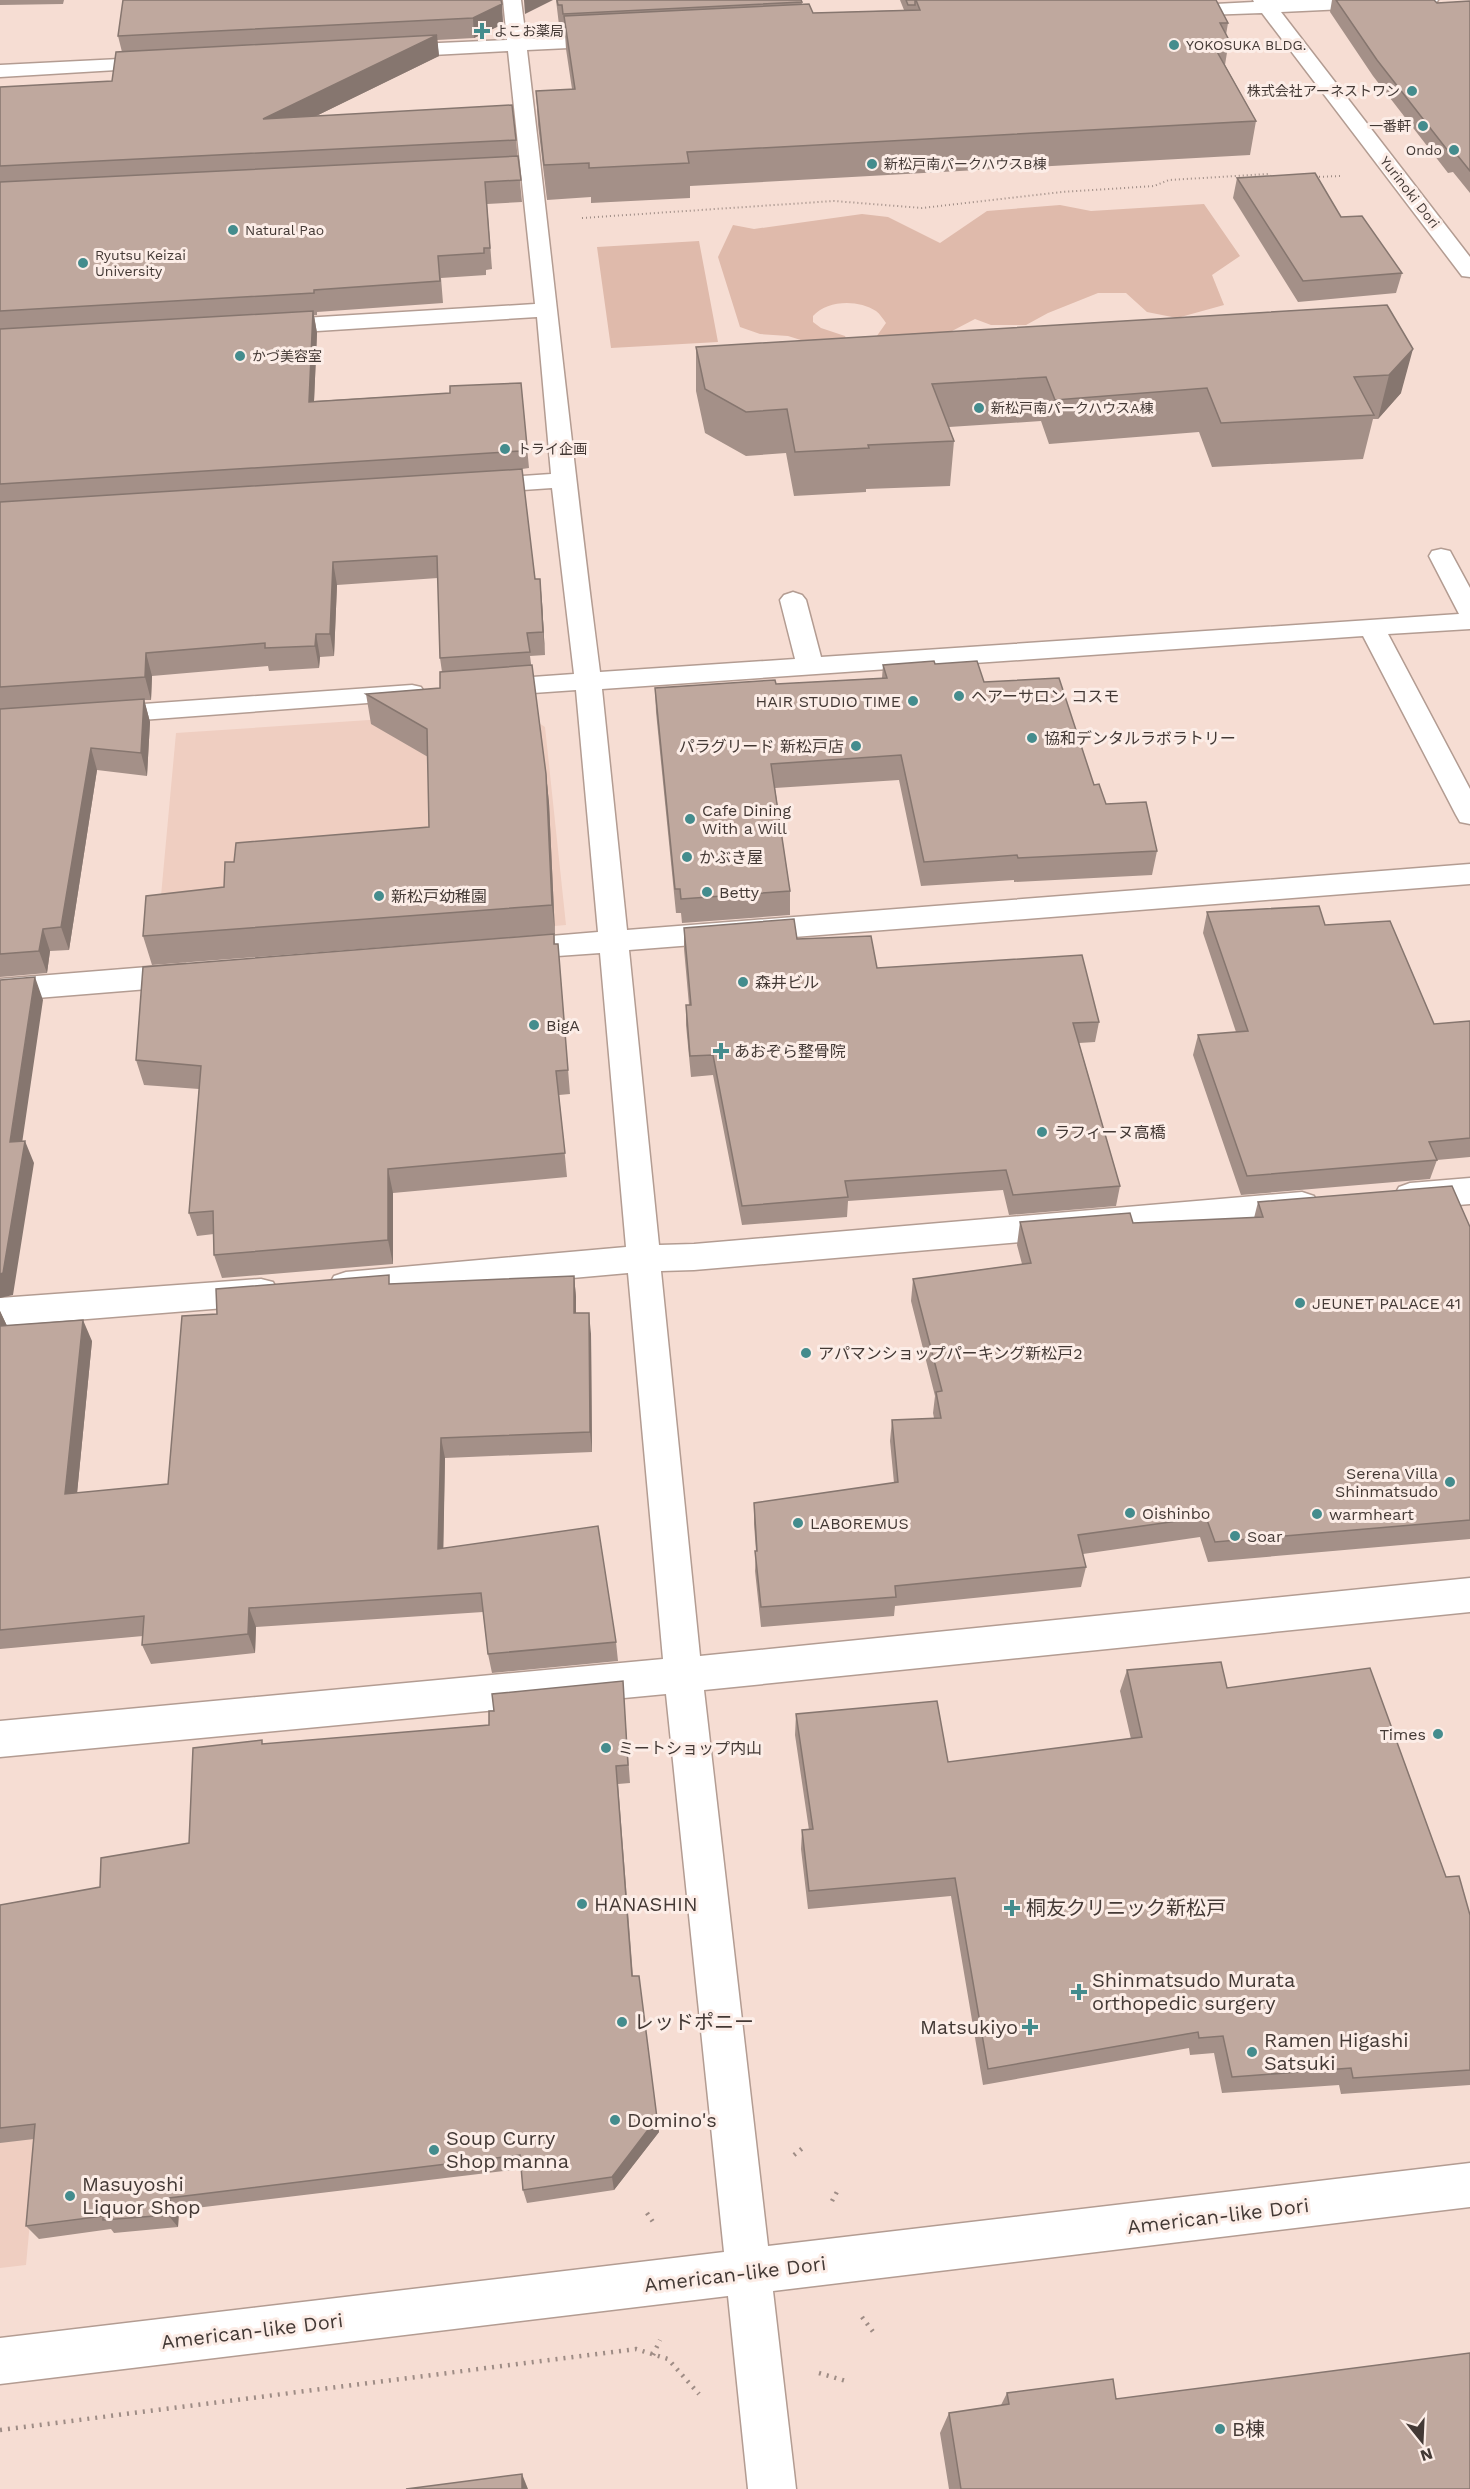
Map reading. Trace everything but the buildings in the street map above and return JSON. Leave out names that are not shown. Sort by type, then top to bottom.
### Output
[{"type":"street","points":[[512,0],[518,44],[521,170],[547,310],[563,480],[588,682],[682,1675],[772,2489]]},
{"type":"street","points":[[1153,12],[1265,4],[1429,0]]},
{"type":"street","name":"Yurinoki Dori","points":[[1265,4],[1470,271]]},
{"type":"street","points":[[379,51],[624,39]]},
{"type":"street","points":[[0,71],[178,62]]},
{"type":"street","points":[[247,329],[547,310]]},
{"type":"street","points":[[459,487],[563,480]]},
{"type":"street","points":[[1441,556],[1470,612]]},
{"type":"street","points":[[793,600],[810,666]]},
{"type":"street","points":[[469,689],[1470,621]]},
{"type":"street","points":[[1372,628],[1470,815]]},
{"type":"street","points":[[82,716],[434,692]]},
{"type":"street","points":[[493,951],[1470,874]]},
{"type":"street","points":[[0,990],[211,973]]},
{"type":"street","points":[[1374,1199],[1470,1191]]},
{"type":"street","points":[[0,1312],[603,1264],[641,1258],[706,1256],[1327,1203]]},
{"type":"street","points":[[0,1739],[682,1675],[1470,1595]]},
{"type":"street","name":"American-like Dori","points":[[0,2361],[1470,2185]]},
{"type":"path","points":[[573,219],[834,201],[922,208],[1062,192],[1154,186],[1169,180],[1268,174],[1276,180]]},
{"type":"path","points":[[1312,178],[1347,175]]},
{"type":"path","points":[[828,2210],[839,2187]]},
{"type":"path","points":[[855,2308],[874,2333]]},
{"type":"path","points":[[653,2355],[663,2334]]},
{"type":"path","points":[[0,2430],[636,2349],[668,2359],[698,2391],[701,2401]]},
{"type":"path","points":[[813,2371],[846,2381]]},
{"type":"shaded area","points":[[1204,204],[1240,256],[1212,275],[1224,305],[1177,318],[1147,312],[1126,293],[1098,293],[1048,313],[1026,325],[991,325],[975,319],[952,331],[874,340],[886,323],[880,315],[861,304],[843,303],[834,304],[819,311],[813,316],[813,322],[821,328],[845,336],[848,343],[820,346],[788,336],[760,334],[740,327],[718,257],[733,225],[754,229],[862,214],[888,217],[940,243],[987,211],[1060,205],[1091,211]]},
{"type":"shaded area","points":[[699,241],[718,342],[611,348],[597,247]]},
{"type":"shaded area","points":[[519,710],[545,727],[566,925],[155,961],[176,733]]},
{"type":"shaded area","points":[[49,2018],[26,2265],[0,2268],[0,2023]]},
{"type":"place","name":"よこお薬局","points":[[482,31]]},
{"type":"place","name":"YOKOSUKA BLDG.","points":[[1174,45]]},
{"type":"place","name":"株式会社アーネストワン","points":[[1412,91]]},
{"type":"place","name":"一番軒","points":[[1423,126]]},
{"type":"place","name":"Ondo","points":[[1454,150]]},
{"type":"place","name":"新松戸南パークハウスB棟","points":[[872,164]]},
{"type":"place","name":"Natural Pao","points":[[233,230]]},
{"type":"place","name":"Ryutsu Keizai University","points":[[83,263]]},
{"type":"place","name":"かづ美容室","points":[[240,356]]},
{"type":"place","name":"新松戸南パークハウスA棟","points":[[979,408]]},
{"type":"place","name":"トライ企画","points":[[505,449]]},
{"type":"place","name":"ヘアーサロン コスモ","points":[[959,696]]},
{"type":"place","name":"HAIR STUDIO TIME","points":[[913,701]]},
{"type":"place","name":"協和デンタルラボラトリー","points":[[1032,738]]},
{"type":"place","name":"パラグリード 新松戸店","points":[[856,746]]},
{"type":"place","name":"Cafe Dining With a Will","points":[[690,819]]},
{"type":"place","name":"かぶき屋","points":[[687,857]]},
{"type":"place","name":"Betty","points":[[707,892]]},
{"type":"place","name":"新松戸幼稚園","points":[[379,896]]},
{"type":"place","name":"森井ビル","points":[[743,982]]},
{"type":"place","name":"BigA","points":[[534,1025]]},
{"type":"place","name":"あおぞら整骨院","points":[[721,1051]]},
{"type":"place","name":"ラフィーヌ高橋","points":[[1042,1132]]},
{"type":"place","name":"JEUNET PALACE 41","points":[[1300,1303]]},
{"type":"place","name":"アパマンショップパーキング新松戸2","points":[[806,1353]]},
{"type":"place","name":"Serena Villa Shinmatsudo","points":[[1450,1482]]},
{"type":"place","name":"Oishinbo","points":[[1130,1513]]},
{"type":"place","name":"warmheart","points":[[1317,1514]]},
{"type":"place","name":"LABOREMUS","points":[[798,1523]]},
{"type":"place","name":"Soar","points":[[1235,1536]]},
{"type":"place","name":"Times","points":[[1438,1734]]},
{"type":"place","name":"ミートショップ内山","points":[[606,1748]]},
{"type":"place","name":"HANASHIN","points":[[582,1904]]},
{"type":"place","name":"桐友クリニック新松戸","points":[[1012,1908]]},
{"type":"place","name":"Shinmatsudo Murata orthopedic surgery","points":[[1079,1992]]},
{"type":"place","name":"レッドポニー","points":[[622,2022]]},
{"type":"place","name":"Matsukiyo","points":[[1030,2027]]},
{"type":"place","name":"Ramen Higashi Satsuki","points":[[1252,2052]]},
{"type":"place","name":"Domino's","points":[[615,2120]]},
{"type":"place","name":"Soup Curry Shop manna","points":[[434,2150]]},
{"type":"place","name":"Masuyoshi Liquor Shop","points":[[70,2196]]},
{"type":"place","name":"B棟","points":[[1220,2429]]}]
